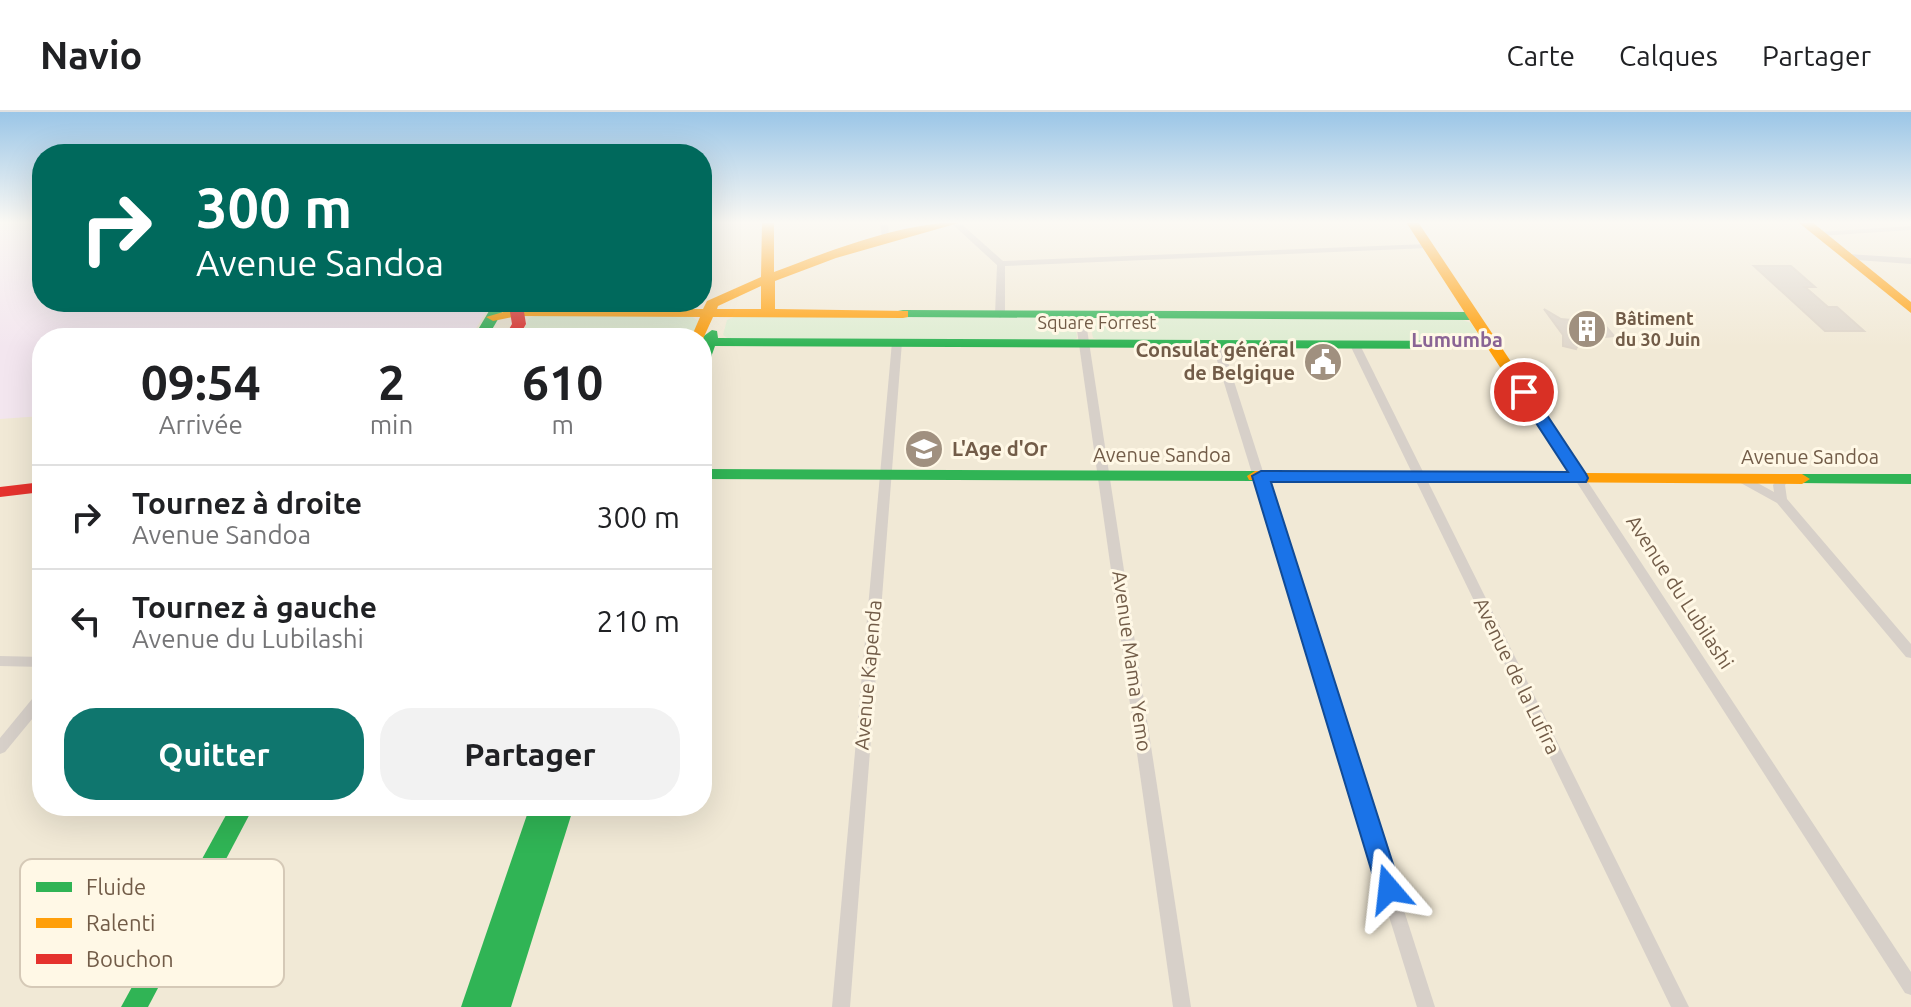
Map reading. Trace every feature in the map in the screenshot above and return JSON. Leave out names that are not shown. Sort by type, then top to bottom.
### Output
[{"type":"street","points":[[766,264],[768,314]]},
{"type":"street","points":[[707,328],[714,309],[740,289],[800,264]]},
{"type":"street","points":[[1000,315],[1001,264],[1007,264]]},
{"type":"street","name":"Avenue du Lubilashi","points":[[1438,264],[1911,987]]},
{"type":"street","points":[[1855,264],[1911,309]]},
{"type":"street","name":"Square Forrest","points":[[714,309],[768,314],[1472,316]]},
{"type":"street","points":[[490,328],[504,312]]},
{"type":"street","points":[[509,312],[519,324],[517,328]]},
{"type":"street","name":"Avenue Mama Yemo","points":[[1080,316],[1182,1007]]},
{"type":"street","name":"Square Forrest","points":[[712,341],[1492,345]]},
{"type":"street","name":"Avenue Kapenda","points":[[841,1007],[897,342]]},
{"type":"street","points":[[1217,344],[1426,1007]]},
{"type":"street","name":"Avenue de la Lufira","points":[[1355,345],[1680,1007]]},
{"type":"street","name":"Avenue Sandoa","points":[[712,474],[1911,479]]},
{"type":"street","points":[[1743,479],[1781,500],[1911,653]]},
{"type":"street","points":[[1781,500],[1779,485],[1783,480]]},
{"type":"street","points":[[0,492],[32,488]]},
{"type":"street","points":[[0,661],[32,662]]},
{"type":"street","points":[[0,748],[32,709]]},
{"type":"street","points":[[214,859],[238,816]]},
{"type":"street","points":[[474,1007],[538,816]]},
{"type":"street","points":[[498,1007],[560,816]]},
{"type":"street","points":[[134,1007],[145,987]]},
{"type":"shaded area","points":[[0,264],[32,264],[32,312],[712,312],[712,264],[1911,264],[1911,1007],[0,1007]]},
{"type":"shaded area","points":[[0,264],[32,264],[32,312],[486,312],[476,328],[32,328],[32,417],[0,419]]},
{"type":"green space","points":[[539,315],[691,316],[698,321],[696,328],[525,328],[529,318]]},
{"type":"green space","points":[[736,316],[1067,318],[1075,322],[1077,338],[1070,341],[730,340],[723,335],[727,320]]},
{"type":"green space","points":[[1097,319],[1460,319],[1471,323],[1480,337],[1473,341],[1104,341],[1093,338],[1090,323]]},
{"type":"building","points":[[1754,266],[1791,266],[1815,287],[1805,287],[1828,307],[1837,307],[1864,331],[1825,331]]},
{"type":"building","name":"Bâtiment du 30 Juin","points":[[1544,309],[1561,319],[1603,323],[1614,336],[1580,340],[1576,349],[1563,346],[1563,335]]},
{"type":"traffic: fast","points":[[486,328],[495,312]]},
{"type":"traffic: fast","points":[[903,314],[1472,316]]},
{"type":"traffic: fast","points":[[712,342],[1492,345]]},
{"type":"traffic: fast","points":[[712,474],[1255,476]]},
{"type":"traffic: fast","points":[[1802,479],[1911,479]]},
{"type":"traffic: fast","points":[[214,859],[238,816]]},
{"type":"traffic: fast","points":[[474,1007],[538,816]]},
{"type":"traffic: fast","points":[[498,1007],[560,816]]},
{"type":"traffic: fast","points":[[134,1007],[145,987]]},
{"type":"traffic: slow","points":[[768,264],[768,314]]},
{"type":"traffic: slow","points":[[712,304],[771,277],[809,264]]},
{"type":"traffic: slow","points":[[1439,264],[1580,478]]},
{"type":"traffic: slow","points":[[1855,264],[1911,309]]},
{"type":"traffic: slow","points":[[493,317],[517,312],[903,314]]},
{"type":"traffic: slow","points":[[702,328],[709,312]]},
{"type":"traffic: slow","points":[[1255,476],[1802,479]]},
{"type":"traffic: jam","points":[[517,312],[517,328]]},
{"type":"traffic: jam","points":[[0,492],[32,488]]},
{"type":"place","name":"Bâtiment du 30 Juin","points":[[1587,329]]},
{"type":"place","name":"Consulat général de Belgique","points":[[1323,362]]},
{"type":"place","name":"L'Age d'Or","points":[[924,449]]},
{"type":"district","name":"Lumumba","points":[[1457,340]]},
{"type":"route","points":[[1389,889],[1261,476],[1580,478],[1524,392]]}]
